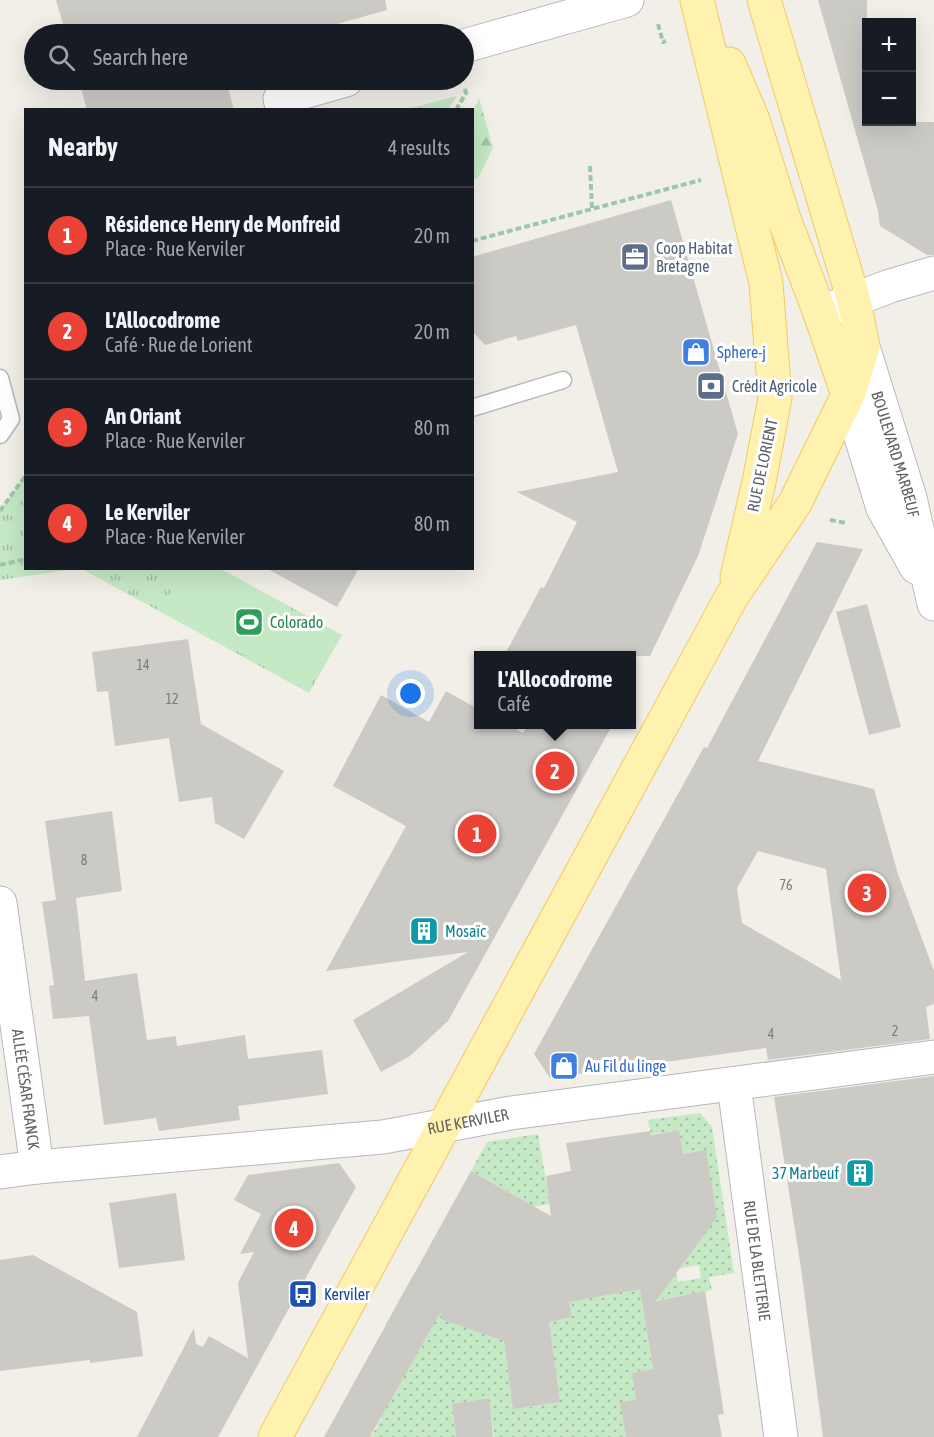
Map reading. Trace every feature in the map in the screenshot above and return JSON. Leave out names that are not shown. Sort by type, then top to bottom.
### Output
[{"type":"main road","name":"RUE DE LORIENT","points":[[700,0],[766,283],[775,398],[759,482],[732,596]]},
{"type":"main road","name":"RUE DE LORIENT","points":[[700,0],[753,120],[784,219],[848,395]]},
{"type":"main road","name":"RUE DE LORIENT","points":[[732,596],[795,503],[848,395],[863,347],[854,301],[764,0]]},
{"type":"main road","points":[[275,1437],[732,596]]},
{"type":"street","points":[[474,43],[627,0]]},
{"type":"street","points":[[282,108],[280,99],[311,90]]},
{"type":"street","points":[[820,313],[890,286],[934,273]]},
{"type":"street","name":"BOULEVARD MARBEUF","points":[[863,347],[913,508],[933,601]]},
{"type":"street","name":"BOULEVARD MARBEUF","points":[[848,395],[883,508],[933,601]]},
{"type":"street","name":"ALLÉE CÉSAR FRANCK","points":[[0,903],[37,1167]]},
{"type":"street","name":"RUE KERVILER","points":[[0,1172],[383,1137],[511,1113],[934,1057]]},
{"type":"street","name":"RUE DE LA BLETTERIE","points":[[734,1085],[781,1437]]},
{"type":"lane","points":[[0,378],[11,419],[0,435]]},
{"type":"lane","points":[[474,407],[563,380]]},
{"type":"path","points":[[457,108],[466,93]]},
{"type":"path","points":[[590,166],[592,209]]},
{"type":"path","points":[[474,240],[738,170]]},
{"type":"path","points":[[0,511],[24,478]]},
{"type":"path","points":[[0,565],[24,559]]},
{"type":"green space","points":[[457,96],[449,108],[412,108]]},
{"type":"green space","points":[[479,98],[493,148],[478,178],[474,180],[474,109]]},
{"type":"green space","points":[[24,476],[24,570],[67,570],[0,580],[0,511]]},
{"type":"green space","name":"Colorado","points":[[84,570],[223,570],[342,635],[309,693]]},
{"type":"green space","name":"Colorado","points":[[184,570],[217,570],[338,636],[308,690],[161,609]]},
{"type":"green space","points":[[700,1113],[712,1127],[734,1273],[709,1277],[712,1290],[642,1303],[653,1369],[632,1373],[636,1400],[621,1402],[626,1437],[494,1437],[488,1398],[452,1404],[456,1437],[371,1437],[382,1418],[374,1413],[420,1346],[385,1326],[413,1275],[459,1301],[518,1197],[471,1171],[487,1142],[538,1134],[550,1204],[526,1208],[536,1276],[706,1150],[683,1154],[679,1130],[651,1134],[648,1120]],"holes":[[[699,1265],[701,1278],[678,1282],[675,1269]],[[546,1307],[570,1308],[572,1317],[549,1322],[558,1402],[530,1407],[528,1392],[511,1395],[504,1341]]]},
{"type":"building","points":[[56,0],[385,0],[387,10],[337,24],[63,24]]},
{"type":"building","points":[[818,0],[867,0],[867,18],[862,18],[862,126],[916,126],[916,122],[934,122],[934,255],[927,255],[880,226],[878,211]]},
{"type":"building","points":[[82,90],[229,90],[233,108],[86,108]]},
{"type":"building","points":[[671,200],[738,434],[698,556],[650,656],[636,656],[636,651],[507,651],[541,587],[544,588],[577,522],[517,492],[618,472],[576,325],[518,341],[516,336],[485,345],[474,333],[474,256]]},
{"type":"building","points":[[817,542],[863,549],[758,761],[874,789],[898,874],[934,971],[934,1004],[926,1007],[930,1039],[768,1060],[766,1048],[550,1078],[534,1054],[704,747],[707,748]],"holes":[[[758,851],[826,869],[841,980],[742,923],[737,888]]]},
{"type":"building","points":[[270,570],[358,570],[337,607]]},
{"type":"building","points":[[867,604],[901,727],[869,735],[836,612]]},
{"type":"building","points":[[188,639],[201,724],[284,771],[244,839],[215,823],[212,797],[179,802],[169,738],[115,746],[108,691],[97,692],[92,652]]},
{"type":"building","points":[[446,691],[474,707],[474,729],[516,729],[523,733],[526,729],[610,729],[448,1021],[410,1056],[381,1072],[353,1020],[468,952],[326,971],[406,826],[333,786],[381,695],[429,722]]},
{"type":"building","points":[[112,811],[122,891],[76,898],[85,981],[137,973],[147,1040],[176,1036],[177,1046],[245,1035],[248,1059],[322,1050],[328,1094],[238,1106],[240,1120],[159,1131],[156,1118],[104,1125],[89,1016],[53,1019],[49,986],[54,985],[42,902],[56,900],[45,821]]},
{"type":"building","points":[[934,1076],[934,1437],[823,1437],[801,1268],[774,1097]]},
{"type":"building","points":[[679,1130],[683,1154],[706,1150],[717,1217],[656,1301],[705,1291],[724,1414],[718,1415],[722,1437],[626,1437],[620,1402],[636,1400],[632,1373],[653,1369],[640,1289],[569,1302],[572,1317],[549,1322],[560,1402],[513,1409],[504,1341],[441,1319],[441,1311],[370,1437],[324,1437],[471,1171],[551,1216],[546,1176],[571,1171],[566,1143],[650,1131],[651,1135]]},
{"type":"building","points":[[339,1163],[356,1187],[218,1437],[137,1437],[194,1328],[196,1344],[203,1347],[209,1336],[248,1358],[238,1283],[254,1252],[240,1254],[261,1214],[234,1200],[248,1175]]},
{"type":"building","points":[[176,1193],[185,1260],[119,1268],[109,1203]]},
{"type":"building","points":[[33,1255],[137,1312],[143,1356],[0,1371],[0,1260]]},
{"type":"building","points":[[489,1398],[493,1437],[456,1437],[452,1404]]},
{"type":"place","name":"Coop Habitat Bretagne","points":[[635,257]]},
{"type":"place","name":"Sphere-j","points":[[696,352]]},
{"type":"place","name":"Crédit Agricole","points":[[711,386]]},
{"type":"place","name":"Colorado","points":[[249,622]]},
{"type":"place","name":"L'Allocodrome","points":[[555,771]]},
{"type":"place","name":"Résidence Henry de Monfreid","points":[[477,834]]},
{"type":"place","name":"An Oriant","points":[[867,893]]},
{"type":"place","name":"Mosaïc","points":[[424,931]]},
{"type":"place","name":"Au Fil du linge","points":[[564,1066]]},
{"type":"place","name":"37 Marbeuf","points":[[860,1173]]},
{"type":"place","name":"Le Kerviler","points":[[294,1228]]},
{"type":"place","name":"Kerviler","points":[[303,1294]]}]
